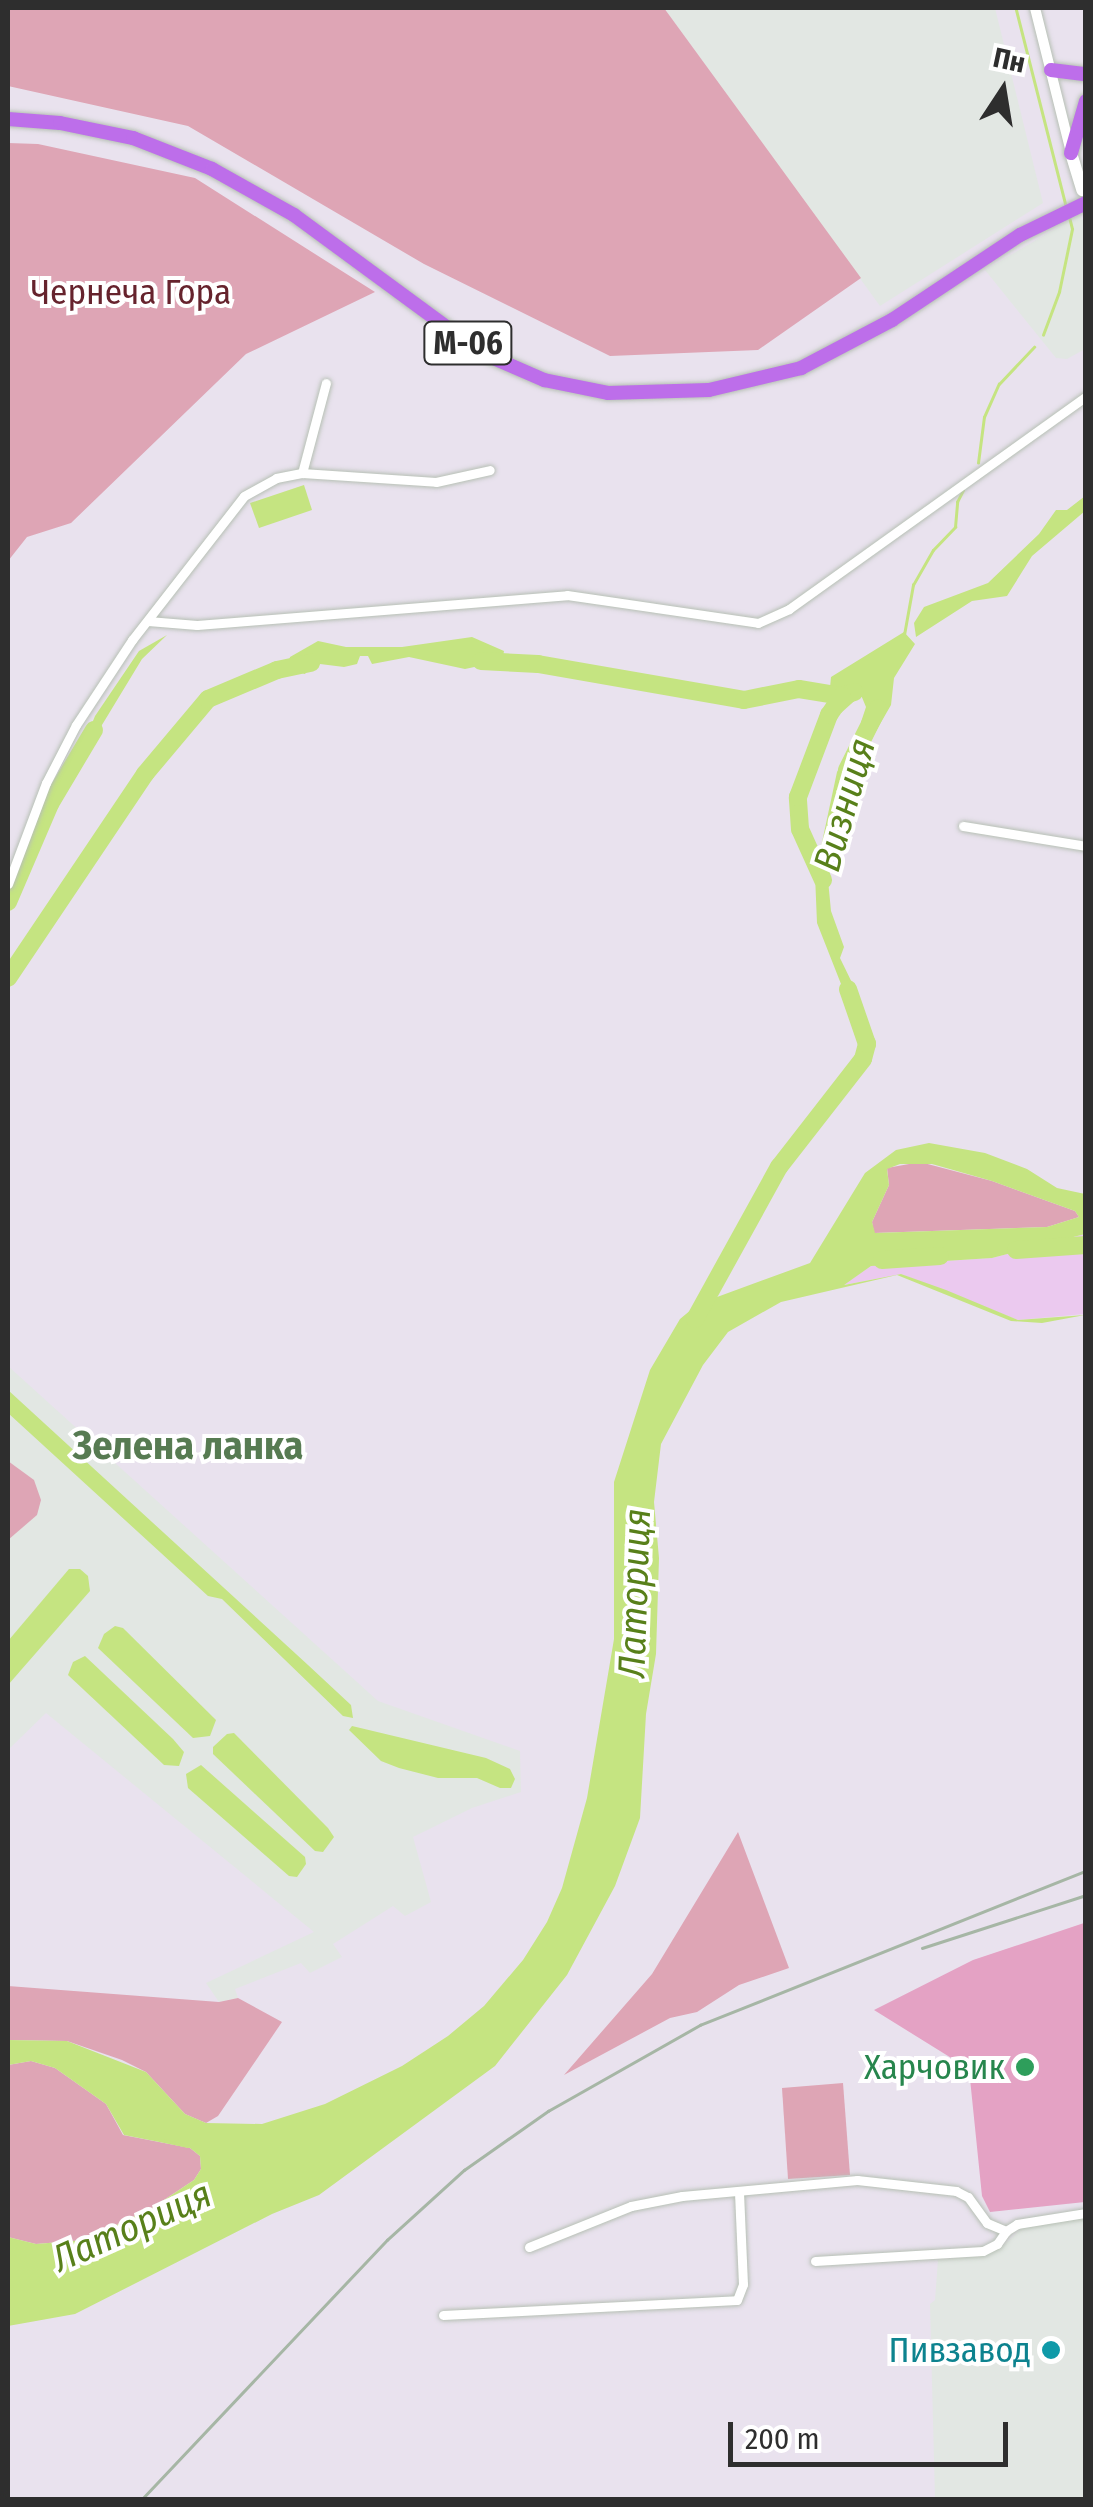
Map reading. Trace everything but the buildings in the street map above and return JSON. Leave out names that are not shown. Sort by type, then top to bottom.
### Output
[{"type":"highway","points":[[1050,70],[1086,74]]},
{"type":"highway","points":[[1071,153],[1086,101]]},
{"type":"highway","name":"М-06","points":[[8,119],[60,123],[133,138],[212,169],[294,215],[482,353],[544,380],[584,390],[672,393],[772,378],[850,345],[1084,196]]},
{"type":"main road","points":[[1071,153],[1084,196]]},
{"type":"street","points":[[1035,8],[1071,153]]},
{"type":"street","points":[[302,473],[326,383]]},
{"type":"street","points":[[148,622],[197,625],[567,595],[758,623],[789,609],[1086,396]]},
{"type":"street","points":[[8,884],[62,751],[148,622],[244,496],[276,478],[302,473],[436,482],[490,470]]},
{"type":"street","points":[[963,826],[1086,846]]},
{"type":"street","points":[[528,2247],[631,2206],[857,2180],[936,2187],[968,2198],[988,2223],[1006,2232]]},
{"type":"street","points":[[443,2315],[738,2300],[743,2284],[739,2191]]},
{"type":"street","points":[[815,2261],[983,2252],[1017,2224],[1086,2213]]},
{"type":"shaded area","points":[[664,8],[995,8],[1043,203],[880,306]]},
{"type":"shaded area","points":[[1079,215],[1085,223],[1085,349],[1067,359],[1056,358],[985,270]]},
{"type":"shaded area","points":[[8,1366],[378,1701],[520,1751],[521,1792],[472,1808],[413,1837],[431,1902],[405,1916],[393,1906],[333,1944],[342,1957],[310,1973],[301,1963],[235,1989],[238,1998],[219,2002],[206,1983],[314,1932],[46,1713],[8,1750]]},
{"type":"shaded area","name":"Харчовик","points":[[1084,1923],[1085,2202],[990,2212],[982,2196],[969,2069],[874,2010],[973,1960]]},
{"type":"shaded area","points":[[1085,2217],[1085,2499],[935,2499],[930,2304],[935,2300],[938,2260],[980,2256],[1003,2246],[1023,2227]]},
{"type":"green space","points":[[8,8],[664,8],[861,278],[758,350],[610,356],[424,264],[188,126],[8,86]]},
{"type":"green space","name":"Чернеча Гора","points":[[8,143],[38,144],[195,178],[375,292],[246,354],[71,523],[27,537],[8,561]]},
{"type":"green space","points":[[920,1162],[992,1181],[1075,1211],[1079,1217],[1047,1227],[874,1233],[872,1222],[889,1185],[887,1168]]},
{"type":"green space","points":[[8,1461],[34,1480],[41,1500],[37,1515],[8,1540]]},
{"type":"green space","points":[[738,1832],[789,1968],[739,1985],[697,2012],[670,2018],[564,2075],[652,1974]]},
{"type":"green space","points":[[8,1986],[219,2002],[238,1998],[282,2022],[218,2116],[206,2123],[185,2114],[146,2072],[122,2060],[67,2041],[8,2040]]},
{"type":"green space","points":[[31,2061],[55,2068],[106,2104],[123,2135],[190,2148],[200,2156],[201,2169],[194,2180],[152,2208],[85,2240],[36,2244],[8,2237],[8,2065]]},
{"type":"green space","points":[[843,2083],[850,2175],[788,2179],[782,2088]]},
{"type":"sand","points":[[1085,1234],[1085,1314],[1018,1320],[901,1274],[843,1285],[871,1266],[910,1255],[929,1262],[992,1258]]},
{"type":"water","points":[[304,485],[312,510],[259,528],[250,503]]},
{"type":"water","points":[[1085,496],[1085,511],[1032,556],[1007,596],[972,601],[916,637],[914,623],[924,607],[988,583],[1039,534],[1056,510],[1067,510]]},
{"type":"water","points":[[904,632],[915,644],[894,678],[891,705],[876,731],[861,722],[866,707],[861,695],[841,713],[828,709],[831,677]]},
{"type":"water","points":[[167,635],[142,659],[88,748],[82,748],[95,716],[139,651]]},
{"type":"water","points":[[472,637],[504,651],[502,662],[491,670],[479,666],[465,669],[409,657],[372,664],[368,656],[360,656],[357,664],[344,667],[312,663],[305,674],[287,668],[290,657],[318,641],[346,647],[402,647]]},
{"type":"water","points":[[855,752],[855,772],[828,880],[831,911],[844,947],[840,958],[858,995],[854,1017],[817,923],[815,875],[837,772],[846,755]]},
{"type":"water","points":[[929,1143],[985,1153],[1027,1169],[1057,1188],[1085,1194],[1085,1234],[992,1258],[929,1262],[910,1256],[889,1265],[871,1266],[844,1285],[901,1274],[1018,1320],[1085,1315],[1042,1323],[1011,1321],[897,1275],[781,1302],[728,1332],[703,1365],[661,1444],[654,1502],[659,1558],[656,1654],[646,1714],[640,1818],[615,1886],[567,1975],[495,2066],[319,2195],[272,2214],[75,2314],[8,2326],[8,2237],[36,2244],[85,2240],[152,2208],[194,2180],[201,2169],[200,2156],[190,2148],[124,2135],[106,2104],[55,2068],[31,2061],[8,2065],[8,2040],[67,2041],[146,2072],[185,2114],[206,2123],[262,2124],[325,2104],[402,2066],[484,2006],[523,1960],[547,1922],[562,1888],[587,1798],[614,1639],[614,1482],[650,1370],[680,1319],[698,1304],[810,1263],[865,1173],[896,1150]],"holes":[[[900,1164],[932,1164],[992,1181],[1075,1211],[1079,1217],[1047,1227],[875,1233],[872,1222],[889,1185],[887,1169]]]},
{"type":"water","points":[[8,1390],[351,1705],[353,1718],[343,1716],[222,1599],[208,1596],[8,1413]]},
{"type":"water","points":[[69,1569],[80,1569],[88,1576],[90,1591],[8,1685],[8,1641]]},
{"type":"water","points":[[115,1626],[123,1628],[216,1720],[210,1736],[193,1738],[98,1648],[104,1634]]},
{"type":"water","points":[[85,1656],[173,1739],[184,1752],[179,1766],[164,1765],[68,1675],[73,1662]]},
{"type":"water","points":[[352,1726],[486,1758],[510,1769],[515,1779],[511,1788],[500,1788],[477,1778],[438,1778],[399,1768],[381,1761],[349,1730]]},
{"type":"water","points":[[234,1733],[328,1828],[334,1837],[323,1852],[315,1851],[213,1754],[213,1747],[227,1734]]},
{"type":"water","points":[[201,1765],[305,1857],[306,1864],[297,1877],[289,1876],[188,1788],[186,1774]]},
{"type":"waterway","points":[[1016,8],[1066,205]]},
{"type":"waterway","points":[[1043,335],[1059,292],[1072,229],[1069,217]]},
{"type":"waterway","points":[[978,463],[984,417],[999,384],[1034,347]]},
{"type":"waterway","points":[[904,635],[913,585],[933,550],[955,527],[957,502],[963,490]]},
{"type":"waterway","points":[[481,661],[538,664],[744,700],[799,689],[842,696],[854,692]]},
{"type":"waterway","points":[[8,978],[145,774],[208,699],[277,670],[311,663]]},
{"type":"waterway","points":[[823,880],[800,829],[798,797],[829,715],[842,696]]},
{"type":"waterway","name":"Визниця","points":[[847,770],[878,708]]},
{"type":"waterway","points":[[8,902],[50,804],[94,730]]},
{"type":"waterway","name":"Визниця","points":[[695,1319],[779,1167],[863,1059],[867,1044],[848,989]]},
{"type":"waterway","name":"Латориця","points":[[1016,1250],[1086,1245]]},
{"type":"waterway","name":"Латориця","points":[[882,1260],[940,1256]]},
{"type":"waterway","name":"Латориця","points":[[162,2140],[187,2146]]},
{"type":"railway","points":[[141,2500],[387,2240],[464,2170],[548,2111],[700,2025],[1086,1871]]},
{"type":"railway","points":[[922,1948],[1086,1895]]},
{"type":"place","name":"Харчовик","points":[[1025,2067]]},
{"type":"place","name":"Пивзавод","points":[[1051,2350]]},
{"type":"district","name":"Зелена ланка","points":[[188,1446]]}]
